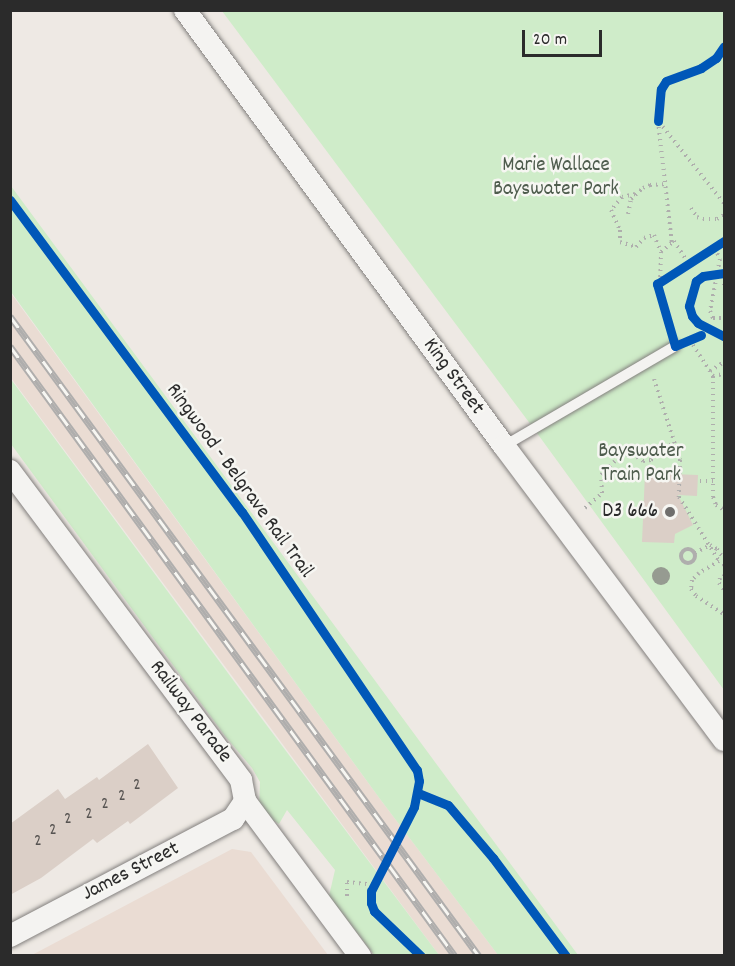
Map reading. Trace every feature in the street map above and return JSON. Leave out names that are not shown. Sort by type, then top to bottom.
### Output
[{"type":"street","name":"King Street","points":[[185,10],[504,446],[724,740]]},
{"type":"street","name":"Railway Parade","points":[[10,471],[241,780],[245,801],[360,956]]},
{"type":"street","name":"James Street","points":[[10,936],[233,819],[245,801]]},
{"type":"lane","points":[[504,446],[675,346]]},
{"type":"path","points":[[659,110],[658,121],[672,243]]},
{"type":"path","points":[[658,121],[724,203]]},
{"type":"path","points":[[660,294],[657,284],[660,283],[661,252],[654,235],[644,238],[636,247],[620,242],[620,230],[611,210],[622,197],[635,194],[651,185],[667,184]]},
{"type":"path","points":[[628,214],[629,202],[635,194]]},
{"type":"path","points":[[691,208],[697,217],[703,219],[717,219],[724,215]]},
{"type":"path","points":[[661,252],[674,241],[702,256],[720,259],[720,274],[716,287],[705,299]]},
{"type":"path","points":[[679,270],[724,241]]},
{"type":"path","points":[[703,276],[720,274]]},
{"type":"path","points":[[660,283],[670,277]]},
{"type":"path","points":[[705,299],[724,301]]},
{"type":"path","points":[[705,299],[711,315],[724,318]]},
{"type":"path","points":[[675,346],[701,336]]},
{"type":"path","points":[[690,339],[713,376],[714,502],[724,510]]},
{"type":"path","points":[[651,361],[673,443],[680,460],[680,497],[719,561],[724,565]]},
{"type":"path","points":[[710,371],[724,362]]},
{"type":"path","points":[[713,376],[724,374]]},
{"type":"path","points":[[585,508],[602,493],[601,475],[620,456],[632,454],[643,461],[651,460],[673,443]]},
{"type":"path","points":[[700,481],[714,481]]},
{"type":"path","points":[[695,553],[710,545]]},
{"type":"path","points":[[710,545],[717,549],[724,559]]},
{"type":"path","points":[[719,561],[692,580],[693,593],[724,614]]},
{"type":"path","points":[[724,576],[720,578],[719,583],[724,590]]},
{"type":"path","points":[[347,900],[347,882],[376,880],[371,897]]},
{"type":"shaded area","points":[[10,292],[380,799],[498,955],[439,955],[11,378]]},
{"type":"shaded area","points":[[232,849],[251,852],[328,955],[32,955]]},
{"type":"green space","name":"Marie Wallace Bayswater Park","points":[[222,11],[724,11],[724,690],[534,429]]},
{"type":"green space","points":[[11,186],[578,955],[498,955],[380,799],[11,292]]},
{"type":"green space","points":[[10,378],[439,955],[374,955],[329,896],[335,870],[287,810],[279,824],[259,812],[260,782],[252,768],[225,736],[11,444]]},
{"type":"building","points":[[645,473],[698,475],[697,496],[678,495],[693,525],[675,534],[674,543],[642,542]]},
{"type":"building","points":[[148,744],[178,788],[130,824],[128,821],[97,843],[93,839],[41,878],[10,895],[10,824],[58,789],[65,799],[97,777],[99,780]]},
{"type":"railway","points":[[10,316],[479,956]]},
{"type":"railway","points":[[10,346],[455,956]]},
{"type":"cycle path","points":[[658,121],[661,89],[666,81],[701,68],[716,58],[724,46]]},
{"type":"cycle path","name":"Ringwood - Belgrave Rail Trail","points":[[10,200],[242,512],[417,770],[419,781],[414,807],[371,891],[371,903],[374,911],[421,956]]},
{"type":"cycle path","points":[[701,335],[675,346],[657,284],[724,241]]},
{"type":"cycle path","points":[[724,273],[703,276],[696,281],[689,306],[692,316],[698,323],[724,336]]},
{"type":"cycle path","points":[[418,793],[448,805],[493,858],[566,956]]},
{"type":"place","name":"D3 666","points":[[670,512]]},
{"type":"park label","name":"Bayswater Train Park","points":[[641,464]]}]
